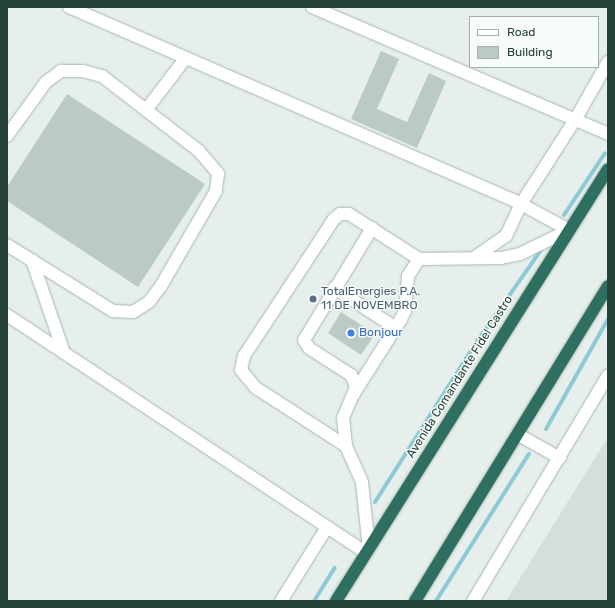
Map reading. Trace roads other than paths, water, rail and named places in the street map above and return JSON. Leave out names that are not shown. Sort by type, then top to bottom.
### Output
[{"type":"highway","name":"Avenida Comandante Fidel Castro","points":[[336,601],[608,170]]},
{"type":"highway","points":[[415,601],[608,286]]},
{"type":"street","points":[[69,7],[185,59],[521,204],[569,230]]},
{"type":"street","points":[[312,7],[608,134]]},
{"type":"street","points":[[146,110],[185,59]]},
{"type":"street","points":[[473,258],[490,250],[506,236],[521,204],[575,120],[608,62]]},
{"type":"street","points":[[7,136],[33,97],[61,71],[82,71],[102,76],[205,156],[218,174],[216,191],[208,206],[149,302],[133,312],[113,311],[7,245]]},
{"type":"street","points":[[346,446],[256,388],[241,370],[244,356],[334,219],[340,214],[349,214],[419,259],[501,258],[520,254],[569,230]]},
{"type":"street","points":[[368,551],[362,482],[346,446],[344,418],[356,386],[351,375],[309,348],[304,340],[334,288],[372,228]]},
{"type":"street","points":[[506,236],[509,250],[520,254]]},
{"type":"street","points":[[353,396],[396,328],[405,310],[408,276],[419,259]]},
{"type":"street","points":[[32,260],[64,353]]},
{"type":"street","points":[[334,288],[396,328]]},
{"type":"street","points":[[7,316],[327,526],[368,551]]},
{"type":"street","points":[[473,601],[560,458],[608,375]]},
{"type":"street","points":[[517,434],[560,458]]},
{"type":"street","points":[[281,601],[327,526]]},
{"type":"waterway","points":[[564,215],[605,153]]},
{"type":"waterway","points":[[375,502],[478,340],[543,247]]},
{"type":"waterway","points":[[546,429],[608,319]]},
{"type":"waterway","points":[[436,601],[529,454]]},
{"type":"waterway","points":[[314,601],[335,568]]},
{"type":"place","name":"TotalEnergies P.A. 11 DE NOVEMBRO","points":[[313,299]]},
{"type":"place","name":"Bonjour","points":[[351,333]]}]
